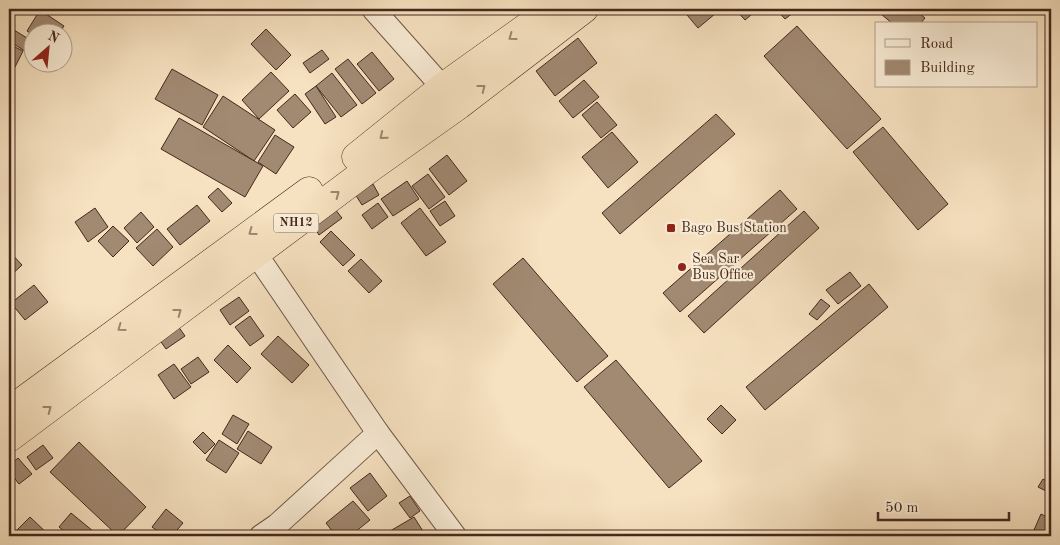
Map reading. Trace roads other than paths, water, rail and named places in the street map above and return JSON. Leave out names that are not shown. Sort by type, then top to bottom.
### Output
[{"type":"highway","name":"NH12","points":[[9,438],[365,172],[552,9]]},
{"type":"highway","name":"NH12","points":[[9,411],[357,157],[584,9]]},
{"type":"street","points":[[373,9],[451,96]]},
{"type":"street","points":[[256,254],[378,433],[455,536]]},
{"type":"street","points":[[275,533],[378,433]]},
{"type":"place","name":"Bago Bus Station","points":[[671,228]]},
{"type":"place","name":"Sea Sar Bus Office","points":[[682,267]]}]
